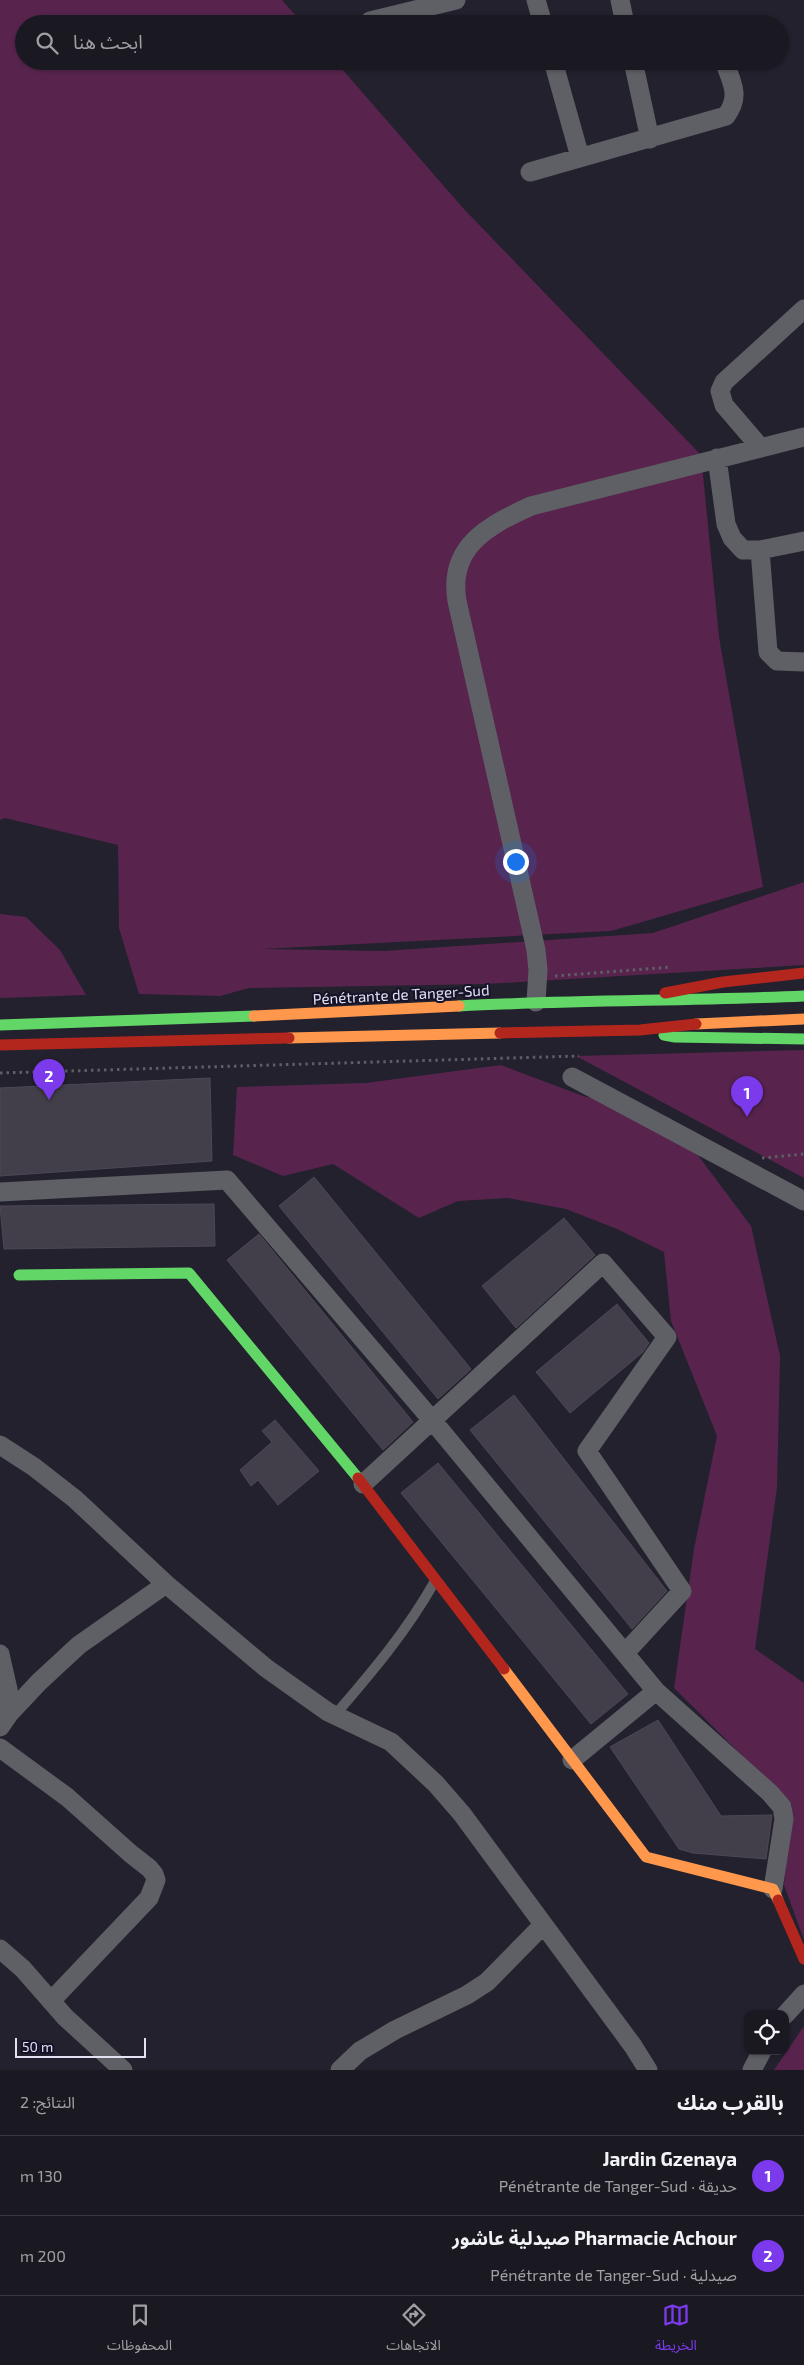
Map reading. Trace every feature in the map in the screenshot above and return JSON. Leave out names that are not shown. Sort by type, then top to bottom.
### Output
[{"type":"main road","points":[[638,998],[723,982],[804,973]]},
{"type":"main road","name":"Pénétrante de Tanger-Sud","points":[[0,1025],[307,1014],[638,998],[716,1000],[804,996]]},
{"type":"main road","points":[[0,1045],[640,1030],[719,1022],[804,1019]]},
{"type":"main road","points":[[640,1030],[675,1037],[804,1039]]},
{"type":"main road","points":[[19,1274],[190,1274],[363,1484],[646,1857],[773,1888],[804,1959]]},
{"type":"street","points":[[395,15],[456,0]]},
{"type":"street","points":[[536,0],[540,15]]},
{"type":"street","points":[[620,0],[623,15]]},
{"type":"street","points":[[556,70],[580,157]]},
{"type":"street","points":[[635,70],[650,139]]},
{"type":"street","points":[[530,172],[726,116],[733,106],[734,96],[727,70]]},
{"type":"street","points":[[760,447],[724,405],[720,391],[724,382],[804,309]]},
{"type":"street","points":[[536,1002],[538,978],[536,950],[457,601],[455,582],[459,563],[470,544],[478,536],[495,524],[530,506],[804,437]]},
{"type":"street","points":[[717,458],[726,524],[732,538],[743,550],[760,550],[804,541]]},
{"type":"street","points":[[760,550],[768,652],[777,661],[804,662]]},
{"type":"street","points":[[572,1077],[804,1201]]},
{"type":"street","points":[[0,1192],[227,1180],[432,1420],[656,1690],[770,1793],[782,1807],[784,1819],[773,1888]]},
{"type":"street","points":[[363,1484],[603,1263],[667,1337],[586,1451],[682,1591],[625,1653]]},
{"type":"street","points":[[0,1446],[34,1467],[76,1499],[166,1584],[266,1668],[335,1715],[391,1742],[436,1784],[462,1814],[634,2046],[648,2070]]},
{"type":"street","points":[[4,1720],[39,1682],[79,1646],[166,1584]]},
{"type":"street","points":[[0,1654],[8,1689],[4,1720]]},
{"type":"street","points":[[572,1760],[656,1690]]},
{"type":"street","points":[[0,1748],[66,1797],[149,1868],[156,1880],[149,1898],[51,2001]]},
{"type":"street","points":[[340,2070],[360,2051],[395,2030],[467,1995],[487,1982],[543,1925]]},
{"type":"street","points":[[0,1949],[23,1969],[65,2017],[123,2070]]},
{"type":"street","points":[[789,2011],[804,1994]]},
{"type":"street","points":[[752,2070],[760,2055]]},
{"type":"lane","points":[[335,1715],[400,1638],[435,1580]]},
{"type":"path","points":[[538,978],[676,967]]},
{"type":"path","points":[[0,1073],[584,1055]]},
{"type":"path","points":[[754,1159],[804,1154]]},
{"type":"shaded area","points":[[0,0],[282,0],[295,15],[15,15],[15,70],[343,70],[463,208],[701,455],[719,637],[763,887],[611,931],[262,949],[384,951],[653,933],[804,882],[804,965],[486,984],[249,988],[220,996],[139,994],[119,928],[118,845],[5,818],[0,820]]},
{"type":"shaded area","points":[[0,914],[26,917],[60,950],[86,995],[0,998]]},
{"type":"shaded area","points":[[804,1050],[804,1178],[576,1056]]},
{"type":"shaded area","points":[[501,1065],[583,1096],[670,1118],[751,1226],[780,1356],[777,1487],[755,1649],[804,1683],[804,1940],[784,1885],[792,1805],[674,1688],[694,1549],[717,1436],[671,1321],[664,1252],[617,1229],[566,1209],[508,1198],[458,1201],[419,1218],[333,1164],[283,1176],[233,1155],[237,1087],[366,1083]]},
{"type":"shaded area","points":[[804,2026],[804,2070],[774,2070],[784,2055],[789,2055],[789,2048]]},
{"type":"building","points":[[210,1078],[212,1161],[0,1176],[0,1088]]},
{"type":"building","points":[[314,1177],[471,1369],[438,1399],[279,1206]]},
{"type":"building","points":[[214,1204],[215,1246],[4,1249],[0,1206]]},
{"type":"building","points":[[564,1218],[595,1255],[516,1328],[482,1286]]},
{"type":"building","points":[[259,1234],[413,1422],[383,1450],[227,1260]]},
{"type":"building","points":[[617,1304],[649,1343],[643,1352],[570,1413],[536,1372]]},
{"type":"building","points":[[514,1395],[667,1591],[632,1629],[470,1430]]},
{"type":"building","points":[[275,1420],[319,1471],[278,1505],[258,1480],[251,1486],[240,1470],[272,1442],[262,1431]]},
{"type":"building","points":[[438,1463],[628,1694],[591,1724],[401,1493]]},
{"type":"building","points":[[658,1720],[721,1816],[772,1815],[766,1859],[693,1853],[679,1849],[610,1747]]},
{"type":"traffic: fast","points":[[459,1006],[804,996]]},
{"type":"traffic: fast","points":[[0,1025],[254,1016]]},
{"type":"traffic: fast","points":[[664,1035],[675,1037],[804,1039]]},
{"type":"traffic: fast","points":[[19,1275],[189,1273],[358,1478]]},
{"type":"traffic: slow","points":[[254,1016],[459,1006]]},
{"type":"traffic: slow","points":[[696,1024],[804,1019]]},
{"type":"traffic: slow","points":[[289,1038],[500,1033]]},
{"type":"traffic: slow","points":[[504,1669],[646,1857],[773,1889],[778,1900]]},
{"type":"traffic: jam","points":[[665,993],[723,982],[804,973]]},
{"type":"traffic: jam","points":[[500,1033],[640,1030],[696,1024]]},
{"type":"traffic: jam","points":[[0,1045],[289,1038]]},
{"type":"traffic: jam","points":[[358,1478],[504,1669]]},
{"type":"traffic: jam","points":[[778,1900],[804,1959]]},
{"type":"place","name":"Pharmacie Achour صيدلية عاشور","points":[[49,1100]]},
{"type":"place","name":"Jardin Gzenaya","points":[[747,1117]]}]
